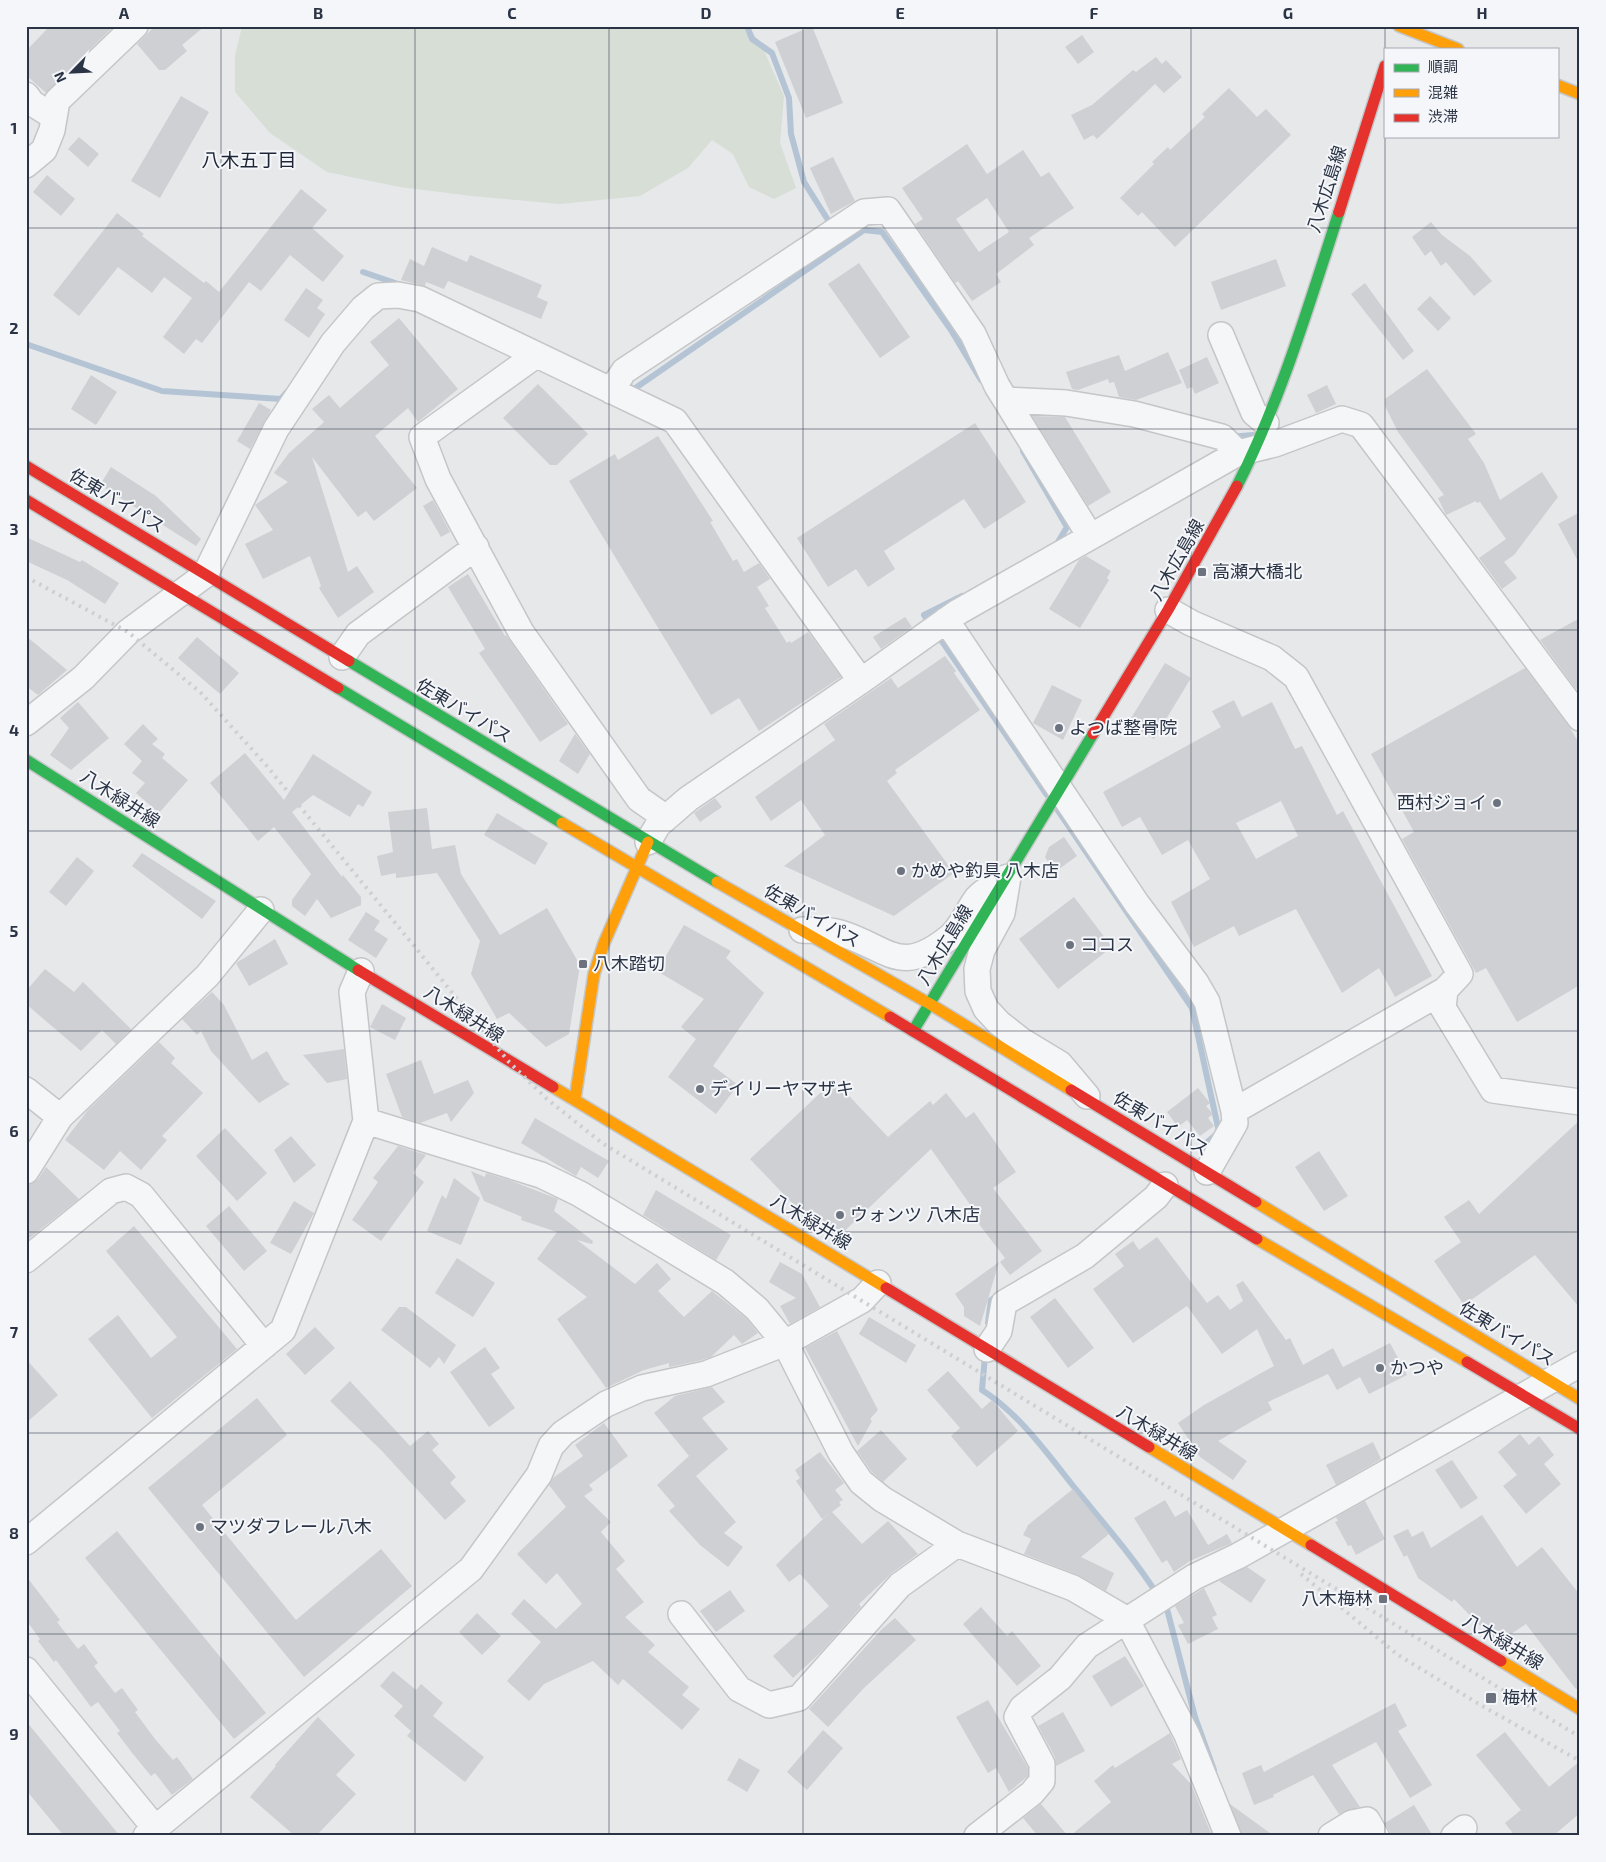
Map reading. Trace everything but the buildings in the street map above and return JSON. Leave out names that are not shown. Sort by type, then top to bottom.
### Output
[{"type":"main road","points":[[1397,29],[1455,48]]},
{"type":"main road","name":"八木広島線","points":[[913,1031],[1060,791],[1216,527],[1247,450],[1266,423],[1300,334],[1384,69]]},
{"type":"main road","points":[[1558,85],[1580,94]]},
{"type":"main road","name":"佐東バイパス","points":[[26,466],[648,842],[930,1004],[1580,1399]]},
{"type":"main road","points":[[26,500],[638,869],[913,1031],[1165,1185],[1580,1429]]},
{"type":"main road","name":"八木緑井線","points":[[26,760],[261,910],[509,1062],[575,1099],[1580,1709]]},
{"type":"main road","points":[[575,1099],[594,974],[604,943],[638,869],[648,842]]},
{"type":"street","points":[[26,165],[44,150],[57,101],[135,26]]},
{"type":"street","points":[[26,95],[32,103],[54,117]]},
{"type":"street","points":[[611,391],[624,371],[864,212],[888,210],[973,334],[1006,400],[1090,536]]},
{"type":"street","points":[[26,723],[83,678],[128,632],[178,593],[205,575],[276,429],[333,343],[362,308],[378,296],[398,295],[420,299],[675,421],[861,681]]},
{"type":"street","points":[[1221,335],[1254,413],[1266,423]]},
{"type":"street","points":[[536,355],[422,437],[438,479],[527,640],[639,799],[666,818]]},
{"type":"street","points":[[1006,400],[1066,403],[1134,414],[1222,438],[1247,450]]},
{"type":"street","points":[[648,842],[658,825],[688,798],[861,681],[946,620],[1090,536],[1247,450],[1275,444],[1342,419],[1361,425],[1580,718]]},
{"type":"street","points":[[342,657],[358,634],[476,547]]},
{"type":"street","points":[[1168,610],[1191,623],[1272,658],[1296,678],[1460,974],[1445,990],[1234,1111]]},
{"type":"street","points":[[946,620],[1137,904],[1196,983],[1207,1002],[1234,1111],[1235,1123],[1207,1172]]},
{"type":"street","points":[[802,930],[838,932],[902,959],[915,957],[936,948],[953,934],[978,896],[1009,875]]},
{"type":"street","points":[[1009,875],[1002,913],[982,950],[977,969],[978,991],[986,1009],[999,1023],[1022,1041],[1060,1064],[1093,1103]]},
{"type":"street","points":[[26,1171],[60,1118],[207,976],[261,910]]},
{"type":"street","points":[[26,1542],[283,1330],[366,1121],[352,992],[361,971]]},
{"type":"street","points":[[1445,990],[1443,1008],[1493,1090],[1580,1102]]},
{"type":"street","points":[[26,1090],[60,1118]]},
{"type":"street","points":[[366,1121],[541,1175],[580,1194],[725,1282],[757,1309],[785,1343],[841,1453],[861,1482],[882,1499],[957,1544],[1073,1588],[1126,1619],[1187,1735],[1228,1836]]},
{"type":"street","points":[[987,1349],[999,1331],[1004,1303],[1085,1256],[1156,1197],[1165,1185]]},
{"type":"street","points":[[26,1260],[111,1191],[126,1187],[142,1195],[264,1346]]},
{"type":"street","points":[[26,1670],[150,1832],[471,1569],[539,1475],[551,1446],[563,1433],[606,1404],[642,1388],[706,1374],[785,1343],[862,1300],[878,1284]]},
{"type":"street","points":[[977,1836],[1032,1793],[1042,1781],[1042,1764],[1017,1717],[1022,1708],[1060,1678],[1087,1646],[1126,1619],[1194,1577],[1238,1556],[1548,1380],[1580,1364]]},
{"type":"street","points":[[681,1614],[739,1689],[769,1705],[799,1698],[900,1585],[957,1544]]},
{"type":"street","points":[[1331,1836],[1352,1823],[1367,1820],[1376,1836]]},
{"type":"shaded area","points":[[242,26],[748,26],[762,46],[784,96],[780,143],[796,188],[774,199],[749,187],[733,154],[712,140],[688,168],[640,196],[560,204],[400,187],[327,172],[270,133],[235,92],[235,56]]},
{"type":"waterway","points":[[747,26],[752,39],[772,53],[789,98],[791,134],[804,182],[833,228]]},
{"type":"waterway","points":[[629,386],[634,389],[864,230],[882,232],[951,330],[981,380]]},
{"type":"waterway","points":[[363,272],[401,285]]},
{"type":"waterway","points":[[26,344],[162,391],[281,399],[286,393]]},
{"type":"waterway","points":[[1230,437],[1253,435]]},
{"type":"waterway","points":[[1023,451],[1067,527],[1055,547]]},
{"type":"waterway","points":[[931,625],[924,615],[962,596]]},
{"type":"waterway","points":[[937,634],[1047,795]]},
{"type":"waterway","points":[[1057,809],[1192,1008],[1219,1132],[1205,1144]]},
{"type":"waterway","points":[[988,1323],[991,1300],[999,1295]]},
{"type":"waterway","points":[[985,1356],[982,1390],[1009,1411],[1034,1437],[1129,1555],[1157,1594]]},
{"type":"waterway","points":[[1163,1603],[1167,1609],[1195,1717],[1214,1770]]},
{"type":"railway","points":[[26,577],[128,632],[201,693],[266,765],[509,1062],[547,1099],[602,1143],[1580,1737]]},
{"type":"railway","points":[[1301,1574],[1398,1655],[1484,1707],[1580,1761]]},
{"type":"traffic: fast","points":[[1237,486],[1281,386],[1339,212]]},
{"type":"traffic: fast","points":[[349,661],[717,882]]},
{"type":"traffic: fast","points":[[338,688],[562,823]]},
{"type":"traffic: fast","points":[[913,1031],[1093,734]]},
{"type":"traffic: fast","points":[[26,760],[358,970]]},
{"type":"traffic: slow","points":[[1399,26],[1455,48]]},
{"type":"traffic: slow","points":[[1558,85],[1580,94]]},
{"type":"traffic: slow","points":[[562,823],[890,1017]]},
{"type":"traffic: slow","points":[[575,1099],[594,974],[604,943],[648,842]]},
{"type":"traffic: slow","points":[[717,882],[930,1004],[1071,1090]]},
{"type":"traffic: slow","points":[[553,1087],[886,1288]]},
{"type":"traffic: slow","points":[[1256,1202],[1580,1399]]},
{"type":"traffic: slow","points":[[1257,1239],[1467,1362]]},
{"type":"traffic: slow","points":[[1149,1447],[1311,1545]]},
{"type":"traffic: slow","points":[[1501,1661],[1580,1709]]},
{"type":"traffic: jam","points":[[1339,212],[1384,69]]},
{"type":"traffic: jam","points":[[26,466],[349,661]]},
{"type":"traffic: jam","points":[[1093,734],[1168,610],[1237,486]]},
{"type":"traffic: jam","points":[[26,500],[338,688]]},
{"type":"traffic: jam","points":[[358,970],[553,1087]]},
{"type":"traffic: jam","points":[[890,1017],[1257,1239]]},
{"type":"traffic: jam","points":[[1071,1090],[1256,1202]]},
{"type":"traffic: jam","points":[[886,1288],[1149,1447]]},
{"type":"traffic: jam","points":[[1467,1362],[1580,1429]]},
{"type":"traffic: jam","points":[[1311,1545],[1501,1661]]},
{"type":"place","name":"高瀬大橋北","points":[[1202,572]]},
{"type":"place","name":"よつば整骨院","points":[[1059,728]]},
{"type":"place","name":"西村ジョイ","points":[[1497,803]]},
{"type":"place","name":"かめや釣具 八木店","points":[[901,871]]},
{"type":"place","name":"ココス","points":[[1070,945]]},
{"type":"place","name":"八木踏切","points":[[583,964]]},
{"type":"place","name":"デイリーヤマザキ","points":[[700,1089]]},
{"type":"place","name":"ウォンツ 八木店","points":[[840,1215]]},
{"type":"place","name":"かつや","points":[[1380,1368]]},
{"type":"place","name":"マツダフレール八木","points":[[200,1527]]},
{"type":"place","name":"八木梅林","points":[[1383,1599]]},
{"type":"place","name":"梅林","points":[[1491,1698]]},
{"type":"district","name":"八木五丁目","points":[[249,160]]}]
